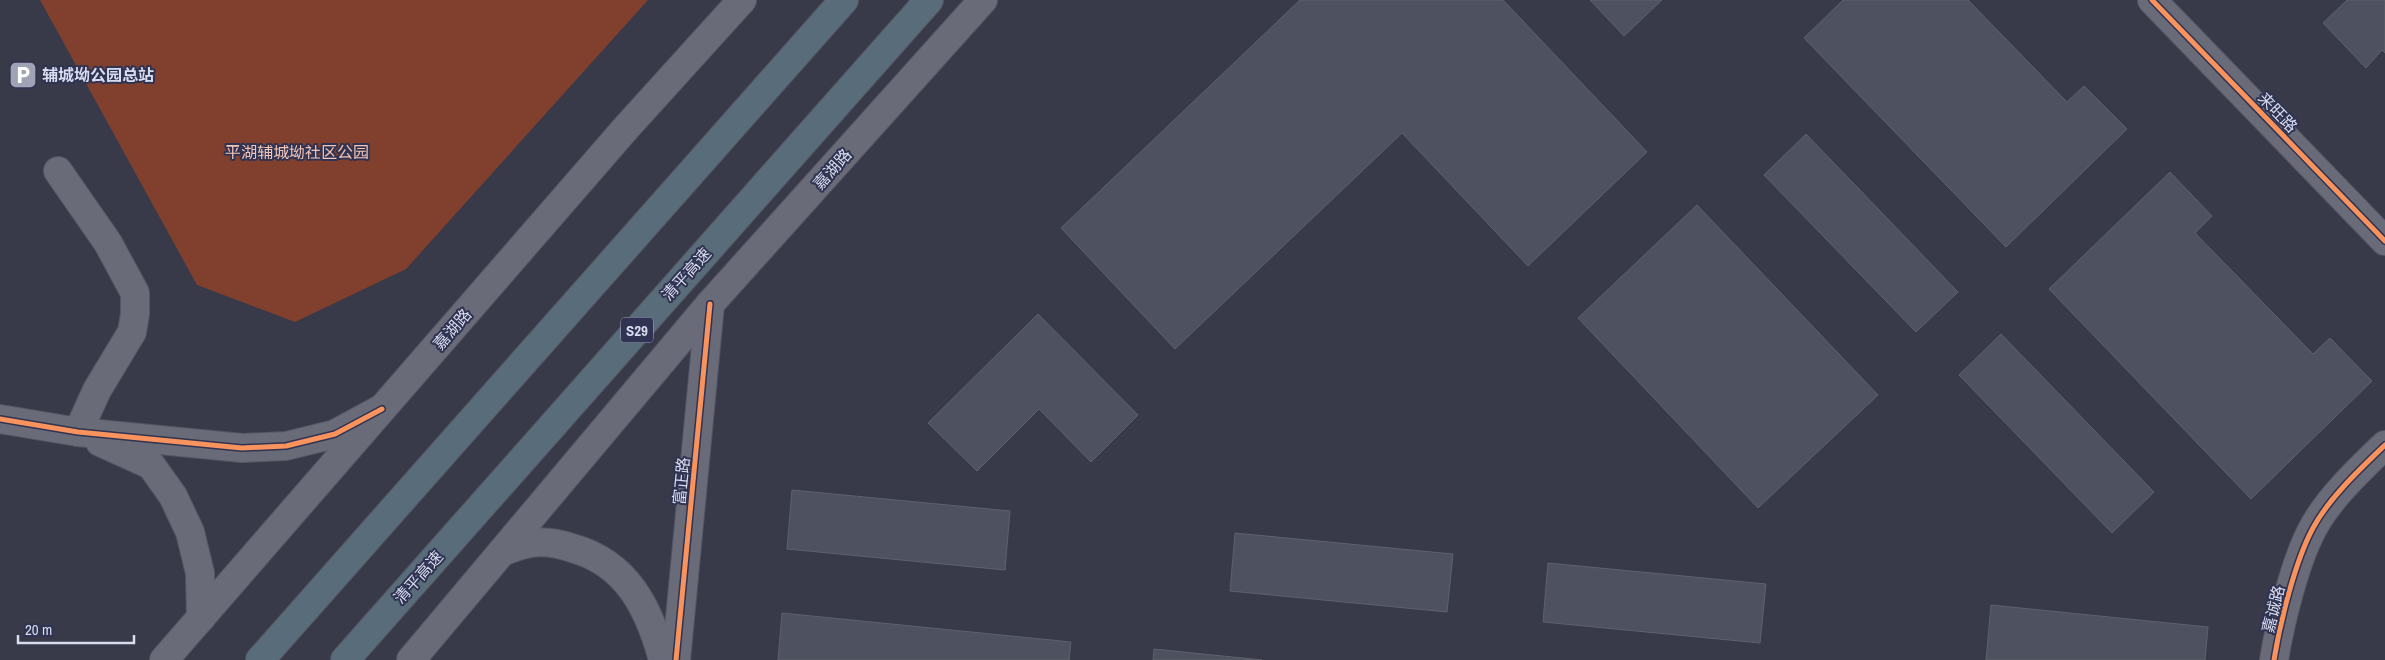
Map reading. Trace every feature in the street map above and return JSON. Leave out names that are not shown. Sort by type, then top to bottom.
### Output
[{"type":"highway","points":[[260,660],[844,0]]},
{"type":"highway","name":"清平高速","points":[[344,660],[929,0]]},
{"type":"street","name":"嘉湖路","points":[[164,660],[626,128],[742,0]]},
{"type":"street","name":"嘉湖路","points":[[412,660],[710,304],[983,0]]},
{"type":"street","name":"来旺路","points":[[2152,0],[2385,241]]},
{"type":"street","points":[[58,171],[108,243],[135,293],[135,314],[132,332],[97,390],[78,432]]},
{"type":"street","name":"富正路","points":[[676,660],[710,304]]},
{"type":"street","points":[[0,419],[78,432],[242,448],[286,446],[335,434],[382,409]]},
{"type":"street","points":[[78,432],[150,464],[173,496],[190,532],[200,573],[201,618]]},
{"type":"street","name":"嘉诚路","points":[[2274,660],[2292,583],[2313,528],[2350,479],[2385,445]]},
{"type":"street","points":[[502,552],[531,543],[559,544],[588,552],[613,566],[638,597],[657,639],[663,660]]},
{"type":"green space","name":"平湖辅城坳社区公园","points":[[40,0],[648,0],[406,269],[295,322],[197,285]]},
{"type":"building","points":[[1300,0],[1503,0],[1647,152],[1528,266],[1402,133],[1175,349],[1061,228]]},
{"type":"building","points":[[1590,0],[1662,0],[1624,36]]},
{"type":"building","points":[[1843,0],[1968,0],[2067,102],[2084,86],[2127,129],[2006,247],[1804,38]]},
{"type":"building","points":[[2347,0],[2385,0],[2385,53],[2382,50],[2366,68],[2323,23]]},
{"type":"building","points":[[1806,134],[1958,292],[1916,332],[1764,175]]},
{"type":"building","points":[[2170,172],[2212,216],[2195,233],[2313,354],[2330,338],[2372,381],[2251,499],[2049,289]]},
{"type":"building","points":[[1697,205],[1878,395],[1758,508],[1578,318]]},
{"type":"building","points":[[1038,314],[1138,415],[1091,462],[1039,409],[977,471],[928,423]]},
{"type":"building","points":[[2001,334],[2154,492],[2112,533],[1959,375]]},
{"type":"building","points":[[792,490],[1010,511],[1005,570],[787,549]]},
{"type":"building","points":[[1235,533],[1453,554],[1447,612],[1230,591]]},
{"type":"building","points":[[1548,563],[1766,584],[1760,643],[1543,622]]},
{"type":"building","points":[[1991,605],[2208,627],[2205,660],[1986,660]]},
{"type":"building","points":[[782,613],[1071,642],[1069,660],[778,660]]},
{"type":"building","points":[[1154,649],[1262,660],[1153,660]]},
{"type":"cycle path","points":[[2152,0],[2385,241]]},
{"type":"cycle path","points":[[676,660],[710,304]]},
{"type":"cycle path","points":[[0,419],[78,432],[242,448],[286,446],[335,434],[382,409]]},
{"type":"cycle path","points":[[2274,660],[2289,592],[2300,557],[2313,528],[2336,495],[2385,445]]},
{"type":"place","name":"辅城坳公园总站","points":[[23,75]]}]
